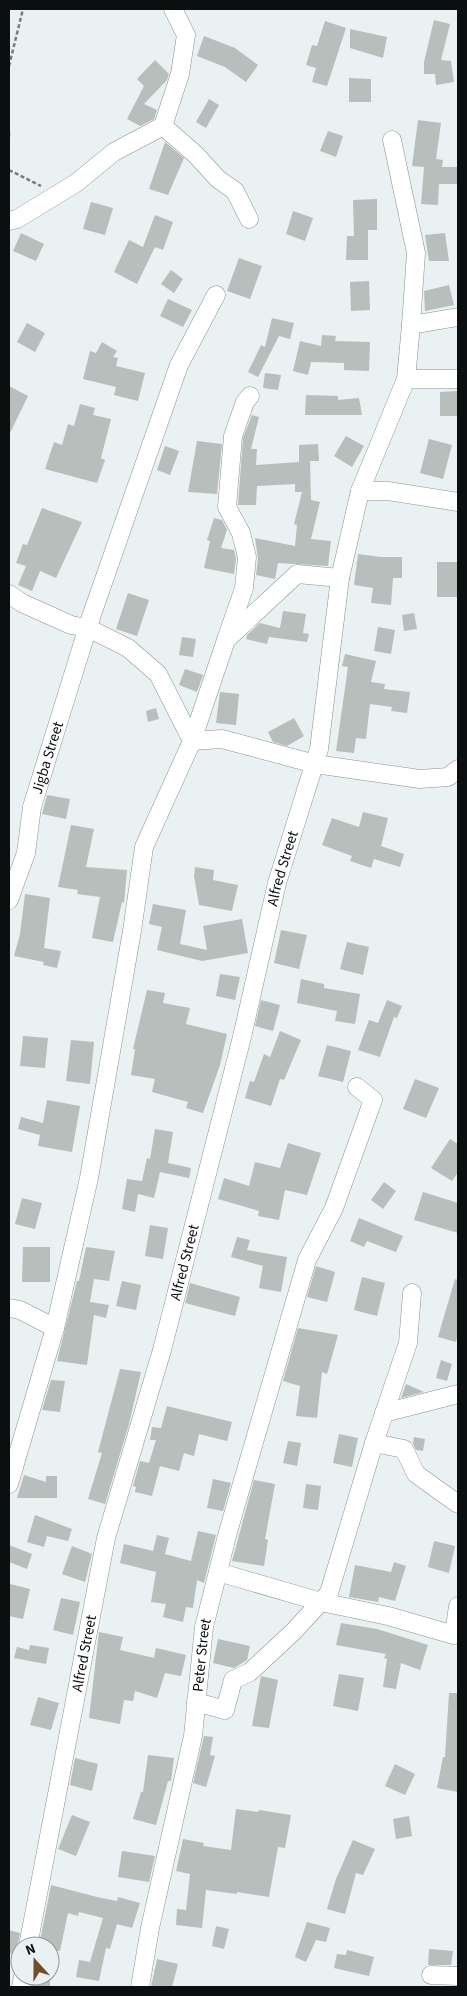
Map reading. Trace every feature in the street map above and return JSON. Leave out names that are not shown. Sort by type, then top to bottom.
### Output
[{"type":"street","points":[[9,221],[17,219],[76,183],[114,152],[163,126],[180,74],[186,35],[173,9]]},
{"type":"street","points":[[163,126],[218,179],[235,191],[250,219]]},
{"type":"street","name":"Alfred Street","points":[[30,1936],[106,1538],[164,1340],[242,1037],[277,883],[319,749],[340,578],[360,491],[406,380],[416,253],[392,140]]},
{"type":"street","name":"Jigba Street","points":[[9,900],[26,852],[32,807],[89,622],[179,365],[216,295]]},
{"type":"street","points":[[411,325],[458,317]]},
{"type":"street","points":[[406,380],[458,379]]},
{"type":"street","points":[[9,1484],[55,1328],[91,1168],[132,930],[144,847],[192,741],[244,588],[247,556],[241,533],[228,507],[233,436],[245,402],[250,396]]},
{"type":"street","points":[[360,491],[388,491],[458,502]]},
{"type":"street","points":[[226,640],[297,574],[340,578]]},
{"type":"street","points":[[9,594],[22,603],[71,625],[89,622],[128,648],[158,674],[192,741]]},
{"type":"street","points":[[192,741],[222,740],[315,764],[420,780],[448,777],[458,769]]},
{"type":"street","name":"Peter Street","points":[[140,1987],[150,1928],[193,1736],[204,1627],[307,1260],[334,1208],[373,1100],[357,1087]]},
{"type":"street","points":[[196,1702],[225,1710],[233,1680],[250,1672],[293,1632],[329,1593],[374,1444],[408,1343],[412,1293]]},
{"type":"street","points":[[9,1308],[20,1310],[55,1328]]},
{"type":"street","points":[[384,1413],[458,1394]]},
{"type":"street","points":[[374,1444],[404,1449],[416,1474],[458,1504]]},
{"type":"street","points":[[218,1572],[321,1602],[388,1616],[456,1636],[458,1606]]},
{"type":"street","points":[[431,1975],[458,1976]]},
{"type":"path","points":[[9,66],[23,9]]},
{"type":"path","points":[[9,132],[9,140]]},
{"type":"path","points":[[9,170],[37,185],[62,192]]},
{"type":"building","points":[[434,20],[450,24],[441,60],[451,61],[454,82],[436,85],[435,74],[424,74],[424,62]]},
{"type":"building","points":[[325,21],[346,28],[327,86],[312,82],[316,68],[306,65],[312,45],[317,46]]},
{"type":"building","points":[[350,29],[387,37],[383,58],[350,48]]},
{"type":"building","points":[[204,36],[235,48],[258,65],[246,82],[225,67],[197,56]]},
{"type":"building","points":[[155,60],[169,74],[167,80],[144,104],[157,110],[154,119],[140,126],[127,119],[144,86],[137,79]]},
{"type":"building","points":[[349,78],[371,79],[371,102],[349,102]]},
{"type":"building","points":[[209,99],[219,105],[206,128],[196,122]]},
{"type":"building","points":[[418,120],[441,123],[436,159],[443,160],[442,167],[458,167],[458,184],[439,184],[438,205],[421,204],[424,167],[412,166]]},
{"type":"building","points":[[328,131],[343,136],[336,157],[320,151]]},
{"type":"building","points":[[165,142],[184,158],[168,195],[149,189]]},
{"type":"building","points":[[377,199],[377,230],[368,230],[368,260],[346,260],[347,236],[354,236],[353,200]]},
{"type":"building","points":[[91,202],[113,208],[105,235],[83,229]]},
{"type":"building","points":[[293,211],[313,218],[305,241],[286,234]]},
{"type":"building","points":[[155,215],[173,222],[163,250],[155,247],[137,284],[114,272],[129,240],[143,247]]},
{"type":"building","points":[[21,233],[44,244],[36,261],[13,251]]},
{"type":"building","points":[[445,233],[449,261],[429,261],[425,235]]},
{"type":"building","points":[[239,258],[262,266],[250,299],[227,291]]},
{"type":"building","points":[[171,270],[183,279],[174,293],[161,284]]},
{"type":"building","points":[[369,281],[370,310],[351,311],[350,282]]},
{"type":"building","points":[[449,285],[454,305],[425,311],[424,291]]},
{"type":"building","points":[[168,299],[192,310],[183,327],[160,316]]},
{"type":"building","points":[[272,318],[294,323],[290,339],[279,336],[258,377],[248,372],[261,345],[265,347]]},
{"type":"building","points":[[27,323],[45,333],[35,352],[17,342]]},
{"type":"building","points":[[322,335],[336,336],[335,341],[370,342],[369,371],[344,370],[344,363],[311,362],[308,375],[293,371],[300,341],[321,346]]},
{"type":"building","points":[[102,342],[117,351],[113,357],[118,358],[116,366],[145,373],[138,401],[114,395],[116,387],[83,379],[90,351],[96,353]]},
{"type":"building","points":[[265,373],[281,375],[278,390],[263,388]]},
{"type":"building","points":[[9,386],[28,396],[9,435]]},
{"type":"building","points":[[458,391],[458,416],[440,416],[440,392]]},
{"type":"building","points":[[306,395],[338,396],[338,400],[359,398],[362,415],[305,415]]},
{"type":"building","points":[[80,404],[95,408],[93,415],[111,419],[101,458],[105,460],[97,483],[45,469],[54,442],[62,445],[68,424],[74,426]]},
{"type":"building","points":[[252,415],[259,417],[251,449],[257,449],[256,465],[299,462],[299,445],[318,444],[319,461],[310,461],[311,500],[320,502],[311,539],[331,541],[328,566],[278,563],[275,579],[256,575],[258,558],[255,538],[295,546],[297,525],[294,524],[302,492],[295,492],[295,484],[257,486],[256,505],[238,505],[243,438]]},
{"type":"building","points":[[346,436],[364,446],[352,467],[334,456]]},
{"type":"building","points":[[429,439],[452,445],[443,479],[420,473]]},
{"type":"building","points":[[197,441],[222,444],[217,494],[188,492]]},
{"type":"building","points":[[165,446],[179,451],[170,475],[157,470]]},
{"type":"building","points":[[42,508],[82,522],[56,578],[40,571],[32,591],[18,585],[26,566],[16,563],[23,544],[27,545]]},
{"type":"building","points":[[214,518],[222,520],[227,530],[221,548],[234,550],[236,558],[234,574],[204,568],[210,541],[207,540]]},
{"type":"building","points":[[358,554],[402,557],[402,578],[393,578],[391,605],[371,603],[373,588],[354,585]]},
{"type":"building","points":[[437,562],[458,562],[458,597],[437,597]]},
{"type":"building","points":[[128,593],[149,600],[137,636],[116,629]]},
{"type":"building","points":[[283,611],[306,614],[303,633],[309,634],[307,642],[269,637],[267,644],[246,639],[247,635],[260,623],[280,628]]},
{"type":"building","points":[[414,613],[417,629],[404,631],[402,615]]},
{"type":"building","points":[[378,627],[395,630],[391,654],[374,651]]},
{"type":"building","points":[[182,637],[196,639],[193,657],[179,655]]},
{"type":"building","points":[[345,654],[376,661],[371,682],[385,684],[384,689],[410,692],[407,713],[391,711],[392,707],[370,704],[366,739],[356,738],[354,753],[336,751],[348,667],[342,666]]},
{"type":"building","points":[[185,669],[203,675],[197,692],[179,685]]},
{"type":"building","points":[[220,692],[239,694],[236,725],[216,723]]},
{"type":"building","points":[[156,708],[159,719],[148,722],[146,711]]},
{"type":"building","points":[[294,718],[304,736],[287,746],[273,742],[268,732]]},
{"type":"building","points":[[47,795],[70,799],[66,819],[42,814]]},
{"type":"building","points":[[363,812],[388,818],[381,846],[404,854],[400,867],[374,859],[371,868],[350,861],[352,856],[322,845],[332,818],[359,827]]},
{"type":"building","points":[[71,825],[94,829],[86,867],[127,870],[124,903],[122,902],[113,942],[92,938],[100,897],[77,894],[78,890],[58,887]]},
{"type":"building","points":[[195,867],[214,870],[213,880],[238,885],[232,911],[199,905],[194,876]]},
{"type":"building","points":[[25,894],[50,898],[44,948],[61,951],[57,968],[43,965],[44,962],[14,956],[20,934]]},
{"type":"building","points":[[153,904],[186,910],[180,944],[207,950],[203,926],[242,919],[248,953],[202,961],[157,950],[162,927],[149,924]]},
{"type":"building","points":[[281,930],[307,935],[299,969],[274,963]]},
{"type":"building","points":[[347,942],[369,947],[363,975],[340,969]]},
{"type":"building","points":[[220,974],[240,977],[235,1000],[216,996]]},
{"type":"building","points":[[301,979],[324,984],[324,988],[360,994],[355,1024],[335,1021],[337,1011],[297,1003]]},
{"type":"building","points":[[147,990],[165,993],[163,1003],[190,1008],[186,1024],[227,1034],[220,1065],[203,1113],[186,1108],[188,1102],[152,1092],[155,1079],[131,1075],[135,1049],[133,1049]]},
{"type":"building","points":[[261,1000],[280,1005],[273,1031],[255,1026]]},
{"type":"building","points":[[387,1000],[402,1006],[397,1018],[394,1017],[380,1057],[358,1050],[369,1020],[378,1023]]},
{"type":"building","points":[[280,1031],[301,1040],[284,1080],[280,1079],[271,1106],[245,1098],[250,1081],[254,1082],[264,1054],[270,1057]]},
{"type":"building","points":[[23,1036],[48,1038],[45,1068],[20,1066]]},
{"type":"building","points":[[71,1040],[94,1042],[90,1084],[66,1081]]},
{"type":"building","points":[[327,1045],[351,1051],[343,1082],[318,1076]]},
{"type":"building","points":[[415,1079],[439,1088],[426,1118],[403,1109]]},
{"type":"building","points":[[47,1100],[80,1106],[72,1152],[38,1146],[40,1135],[18,1129],[21,1117],[43,1123]]},
{"type":"building","points":[[155,1129],[173,1132],[168,1163],[191,1168],[189,1178],[160,1172],[154,1198],[138,1194],[135,1212],[122,1209],[127,1179],[142,1181],[147,1158],[150,1159]]},
{"type":"building","points":[[450,1139],[458,1144],[458,1172],[452,1181],[431,1168]]},
{"type":"building","points":[[288,1143],[321,1153],[307,1195],[285,1190],[279,1220],[258,1216],[259,1211],[218,1199],[224,1178],[249,1186],[255,1162],[280,1168]]},
{"type":"building","points":[[384,1182],[396,1191],[383,1209],[371,1200]]},
{"type":"building","points":[[423,1192],[458,1203],[458,1233],[414,1220]]},
{"type":"building","points":[[22,1198],[42,1203],[35,1229],[15,1224]]},
{"type":"building","points":[[359,1218],[403,1236],[396,1252],[367,1241],[364,1247],[350,1241]]},
{"type":"building","points":[[150,1225],[168,1228],[163,1259],[145,1256]]},
{"type":"building","points":[[237,1237],[250,1240],[247,1250],[287,1257],[281,1292],[259,1288],[263,1266],[231,1257]]},
{"type":"building","points":[[23,1247],[50,1247],[50,1282],[22,1282]]},
{"type":"building","points":[[86,1247],[115,1251],[109,1281],[94,1279],[90,1302],[109,1305],[106,1318],[94,1315],[87,1365],[57,1361],[77,1281],[79,1281]]},
{"type":"building","points":[[316,1266],[335,1272],[327,1302],[307,1297]]},
{"type":"building","points":[[362,1277],[385,1283],[377,1316],[354,1310]]},
{"type":"building","points":[[455,1279],[458,1280],[458,1333],[456,1342],[438,1337]]},
{"type":"building","points":[[122,1281],[141,1285],[136,1310],[116,1306]]},
{"type":"building","points":[[190,1283],[240,1297],[235,1316],[185,1303]]},
{"type":"building","points":[[298,1328],[338,1335],[327,1374],[322,1372],[317,1418],[296,1416],[300,1386],[283,1381]]},
{"type":"building","points":[[441,1360],[452,1364],[447,1381],[436,1378]]},
{"type":"building","points":[[120,1369],[141,1372],[129,1424],[105,1504],[88,1499],[102,1453],[98,1452]]},
{"type":"building","points":[[51,1380],[65,1381],[60,1412],[42,1410]]},
{"type":"building","points":[[406,1384],[424,1392],[401,1398]]},
{"type":"building","points":[[167,1406],[232,1422],[227,1441],[199,1434],[194,1456],[184,1453],[179,1471],[160,1466],[152,1496],[135,1492],[136,1487],[133,1486],[140,1461],[149,1463],[156,1440],[150,1440],[152,1427],[161,1428]]},
{"type":"building","points":[[339,1434],[358,1438],[352,1467],[333,1463]]},
{"type":"building","points":[[414,1437],[425,1439],[423,1451],[416,1450],[413,1444]]},
{"type":"building","points":[[288,1441],[301,1443],[297,1466],[283,1463]]},
{"type":"building","points":[[24,1475],[46,1482],[46,1476],[57,1476],[57,1498],[17,1498]]},
{"type":"building","points":[[213,1479],[231,1483],[223,1511],[207,1508]]},
{"type":"building","points":[[254,1480],[275,1484],[265,1539],[268,1540],[264,1566],[232,1561]]},
{"type":"building","points":[[306,1484],[321,1486],[318,1510],[303,1508]]},
{"type":"building","points":[[35,1515],[72,1529],[68,1541],[47,1536],[44,1547],[27,1542]]},
{"type":"building","points":[[198,1531],[216,1535],[204,1583],[197,1580],[193,1608],[186,1607],[183,1622],[163,1617],[166,1604],[151,1602],[156,1572],[120,1563],[124,1544],[153,1551],[157,1535],[169,1538],[165,1554],[191,1561]]},
{"type":"building","points":[[434,1541],[455,1546],[449,1573],[428,1567]]},
{"type":"building","points":[[9,1545],[32,1554],[27,1569],[9,1562]]},
{"type":"building","points":[[72,1546],[92,1554],[85,1582],[62,1574]]},
{"type":"building","points":[[394,1562],[406,1566],[395,1601],[379,1597],[378,1602],[349,1597],[355,1565],[391,1572]]},
{"type":"building","points":[[10,1584],[30,1589],[23,1619],[9,1616]]},
{"type":"building","points":[[61,1598],[80,1602],[73,1635],[53,1630]]},
{"type":"building","points":[[341,1623],[377,1629],[428,1645],[420,1670],[401,1663],[396,1689],[383,1687],[387,1659],[384,1658],[386,1654],[336,1645]]},
{"type":"building","points":[[99,1632],[123,1637],[120,1650],[154,1658],[156,1648],[186,1655],[181,1676],[165,1673],[157,1698],[135,1691],[133,1701],[124,1700],[120,1724],[89,1718]]},
{"type":"building","points":[[218,1639],[250,1646],[247,1660],[234,1668],[213,1663]]},
{"type":"building","points":[[30,1645],[49,1648],[46,1664],[14,1658],[17,1647],[29,1650]]},
{"type":"building","points":[[339,1674],[364,1678],[358,1711],[333,1706]]},
{"type":"building","points":[[261,1676],[278,1680],[269,1728],[252,1726]]},
{"type":"building","points":[[449,1693],[458,1693],[458,1792],[437,1788],[443,1757],[445,1757]]},
{"type":"building","points":[[38,1697],[59,1703],[51,1730],[30,1725]]},
{"type":"building","points":[[204,1736],[213,1737],[210,1755],[215,1756],[206,1787],[193,1783]]},
{"type":"building","points":[[148,1755],[174,1758],[171,1781],[168,1781],[156,1825],[133,1819],[141,1792],[143,1792]]},
{"type":"building","points":[[75,1758],[98,1764],[92,1791],[70,1785]]},
{"type":"building","points":[[395,1764],[415,1774],[405,1795],[385,1786]]},
{"type":"building","points":[[236,1809],[258,1812],[259,1810],[291,1815],[285,1848],[278,1847],[269,1897],[206,1890],[202,1928],[176,1925],[177,1909],[186,1910],[190,1874],[176,1871],[183,1839],[204,1843],[203,1846],[231,1850]]},
{"type":"building","points":[[72,1815],[90,1822],[76,1856],[58,1849]]},
{"type":"building","points":[[409,1816],[412,1836],[396,1839],[393,1819]]},
{"type":"building","points":[[353,1840],[375,1849],[363,1875],[356,1873],[345,1914],[327,1909],[336,1879]]},
{"type":"building","points":[[122,1851],[155,1856],[149,1882],[118,1877]]},
{"type":"building","points":[[51,1885],[97,1897],[117,1901],[118,1897],[140,1903],[132,1928],[117,1924],[110,1949],[106,1948],[99,1981],[76,1977],[79,1960],[90,1962],[103,1918],[79,1912],[78,1916],[68,1913],[60,1951],[60,1936],[41,1936]]},
{"type":"building","points":[[307,1922],[330,1928],[326,1942],[316,1940],[306,1962],[295,1957]]},
{"type":"building","points":[[216,1926],[229,1929],[224,1949],[212,1946]]},
{"type":"building","points":[[9,1930],[20,1933],[19,1936],[10,1936],[9,1953]]},
{"type":"building","points":[[429,1949],[453,1951],[451,1965],[428,1965]]},
{"type":"building","points":[[347,1950],[374,1957],[369,1976],[334,1968],[337,1954],[346,1955]]},
{"type":"building","points":[[157,1959],[178,1964],[172,1987],[151,1987]]},
{"type":"building","points":[[32,1986],[50,1986],[50,1987]]}]
